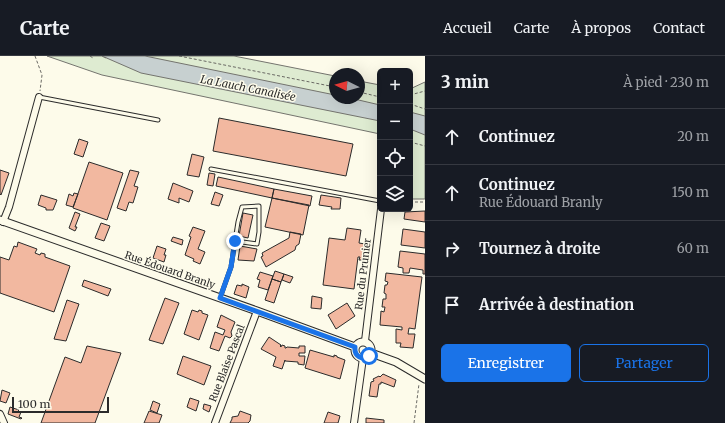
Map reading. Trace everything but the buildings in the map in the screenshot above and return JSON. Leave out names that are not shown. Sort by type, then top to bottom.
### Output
[{"type":"street","points":[[2,221],[11,200],[39,97]]},
{"type":"street","name":"Rue du Prunier","points":[[365,341],[381,212]]},
{"type":"street","name":"Rue Édouard Branly","points":[[2,221],[355,347]]},
{"type":"street","name":"Rue Blaise Pascal","points":[[215,423],[257,311]]},
{"type":"street","points":[[365,341],[371,348],[371,353],[369,356],[363,358],[356,355],[355,347],[359,342],[365,341]]},
{"type":"street","points":[[371,353],[396,362],[423,377]]},
{"type":"street","points":[[354,423],[363,358]]},
{"type":"street","points":[[0,414],[4,423]]},
{"type":"lane","points":[[39,97],[158,120]]},
{"type":"lane","points":[[211,169],[377,199]]},
{"type":"lane","points":[[220,298],[231,267],[235,241],[238,222],[242,207],[259,206],[259,232],[257,244],[235,241]]},
{"type":"path","points":[[35,56],[42,75],[39,97]]},
{"type":"path","points":[[179,56],[329,86]]},
{"type":"path","points":[[413,94],[425,91]]},
{"type":"path","points":[[365,93],[377,96]]},
{"type":"path","points":[[413,105],[425,109]]},
{"type":"path","points":[[413,143],[425,146]]},
{"type":"path","points":[[413,202],[425,202]]},
{"type":"path","points":[[414,423],[423,377]]},
{"type":"green space","points":[[47,56],[102,56],[106,58],[108,56],[234,56],[329,75],[329,104],[365,104],[365,82],[377,84],[377,133],[102,75]]},
{"type":"green space","points":[[425,82],[425,199],[413,199],[413,88]]},
{"type":"water","name":"La Lauch Canalisée","points":[[102,56],[145,56],[329,94],[329,104],[365,104],[365,102],[377,104],[377,120],[141,73]]},
{"type":"water","points":[[413,113],[425,116],[425,135],[413,130]]},
{"type":"route","points":[[235,241],[231,267],[220,298],[355,347],[356,355],[359,357],[366,358],[369,356]]}]
